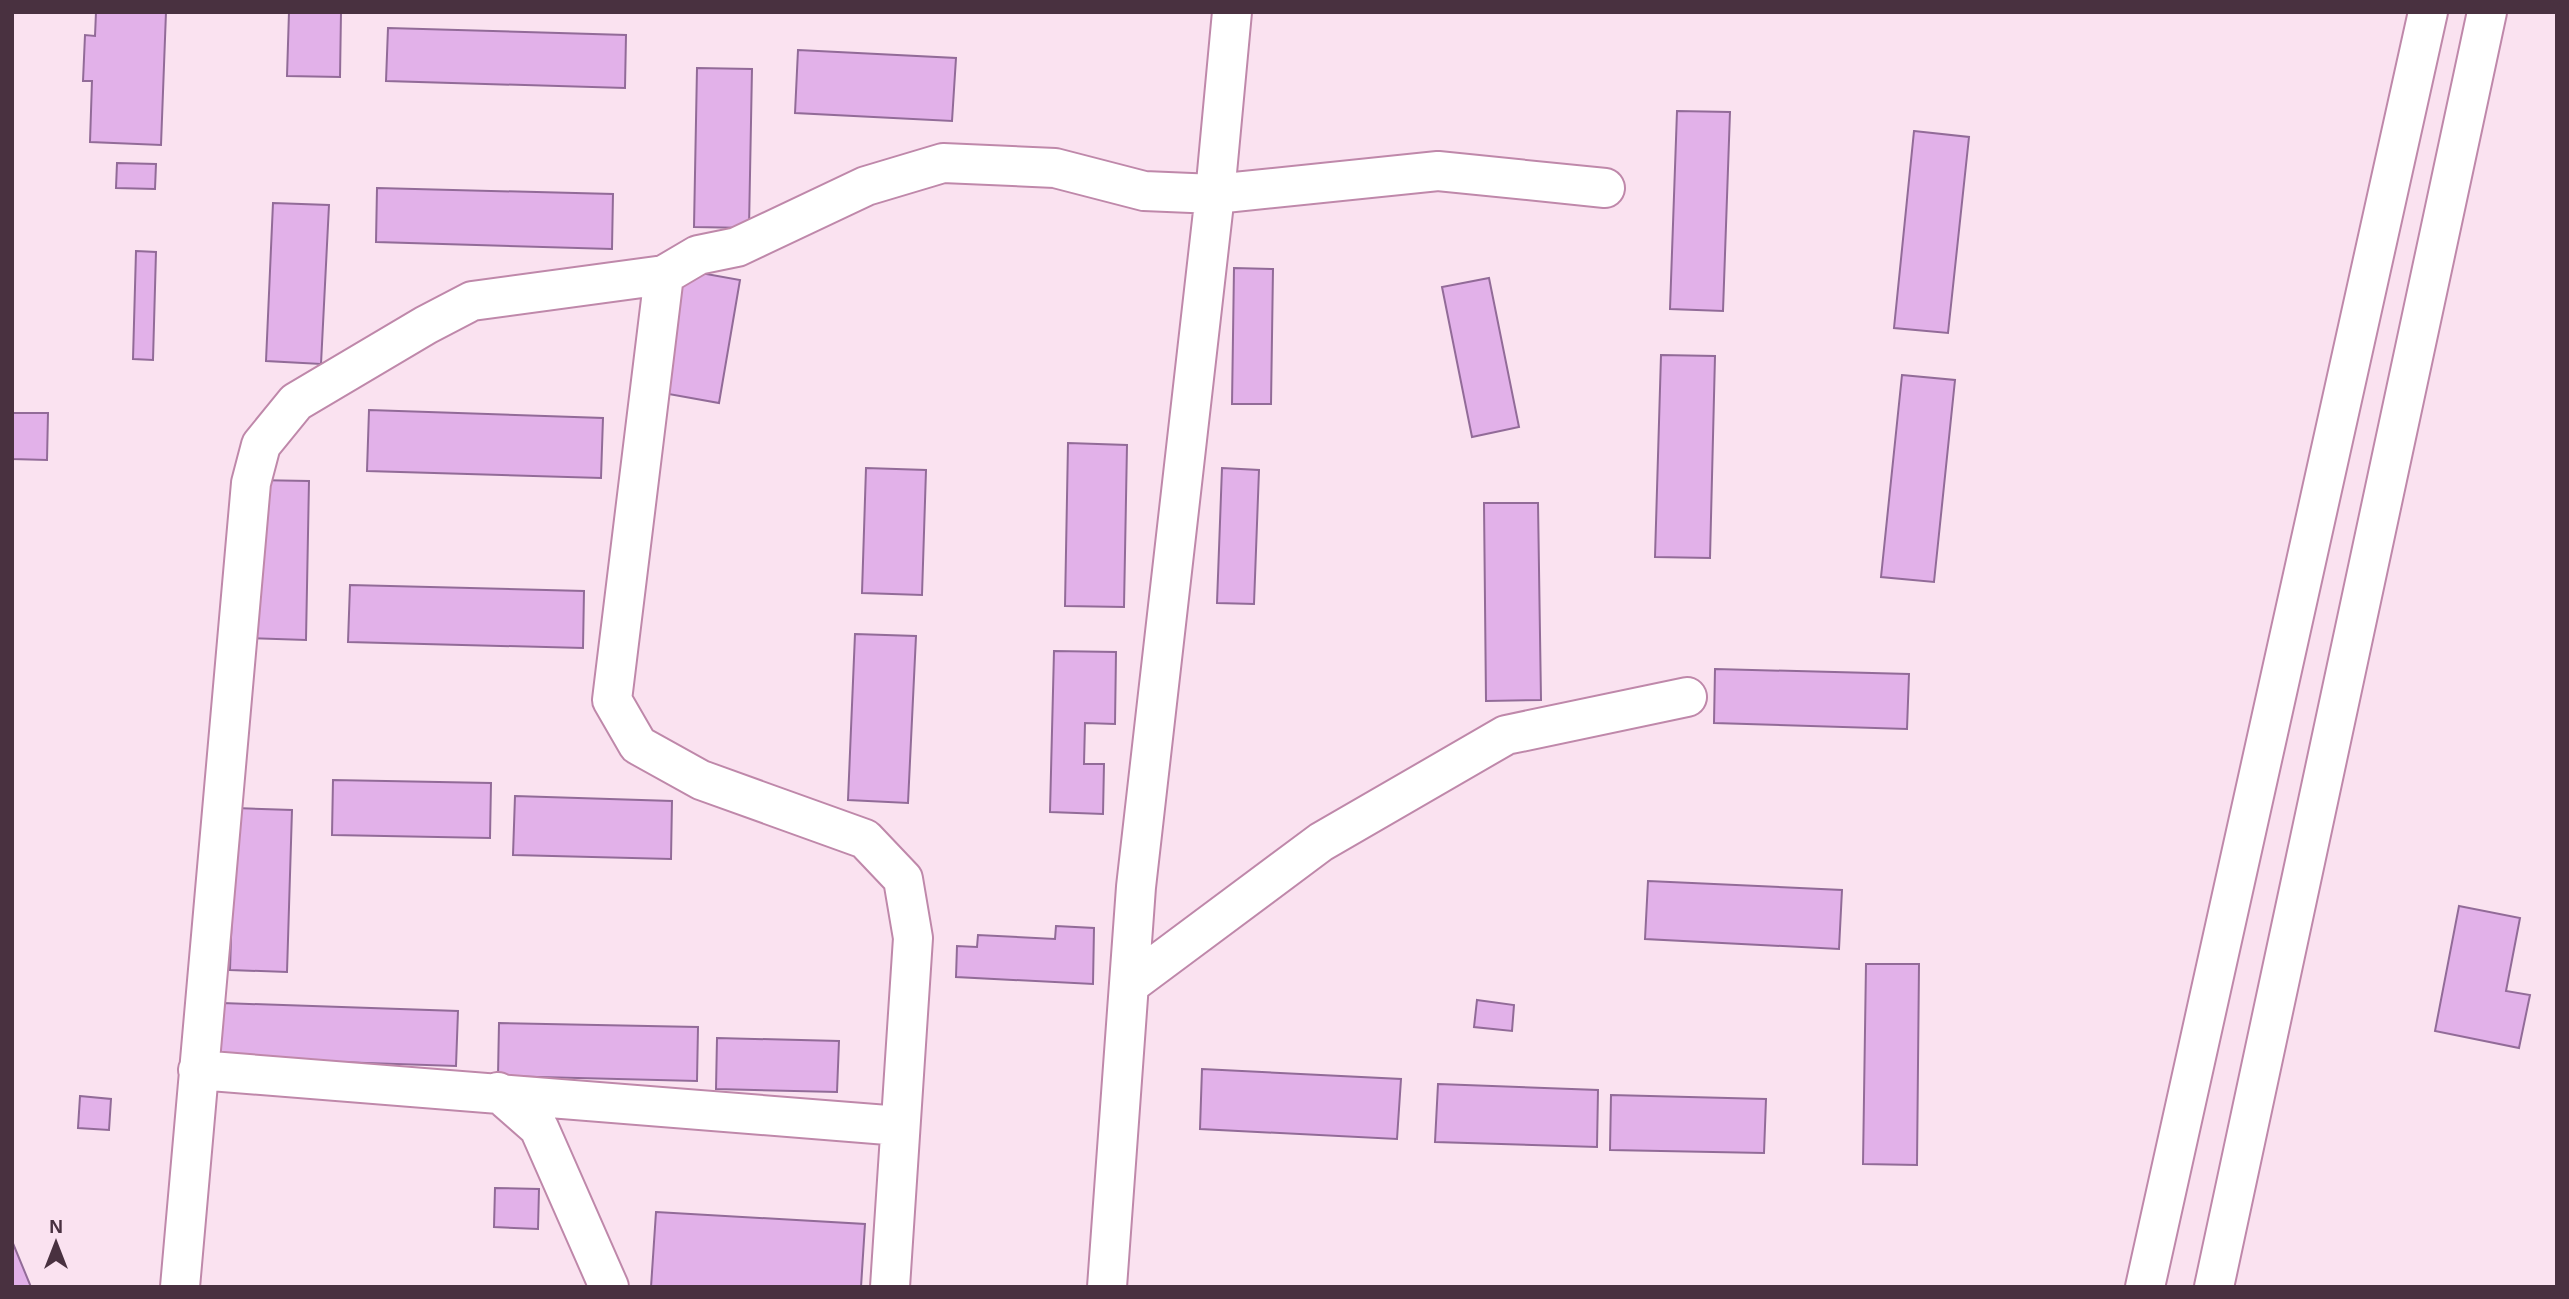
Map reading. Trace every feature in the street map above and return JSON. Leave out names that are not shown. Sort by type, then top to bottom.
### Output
[{"type":"street","points":[[1107,1287],[1136,887],[1215,194],[1232,12]]},
{"type":"street","points":[[2145,1287],[2428,12]]},
{"type":"street","points":[[2214,1287],[2487,12]]},
{"type":"street","points":[[180,1287],[251,483],[261,445],[296,402],[472,301],[664,275],[698,255],[737,247],[866,186],[943,163],[1055,168],[1144,191],[1215,194],[1438,171],[1605,188]]},
{"type":"street","points":[[664,275],[612,700],[638,745],[701,780],[865,839],[903,879],[913,938],[890,1287]]},
{"type":"street","points":[[1129,985],[1321,842],[1506,735],[1687,697]]},
{"type":"street","points":[[198,1070],[900,1126]]},
{"type":"street","points":[[498,1092],[539,1128],[609,1287]]},
{"type":"building","points":[[96,12],[166,12],[161,145],[90,142],[92,81],[83,81],[85,35],[95,36]]},
{"type":"building","points":[[289,12],[341,12],[340,77],[287,76]]},
{"type":"building","points":[[388,28],[626,35],[625,88],[386,81]]},
{"type":"building","points":[[798,50],[956,58],[952,121],[795,113]]},
{"type":"building","points":[[697,68],[752,69],[749,228],[694,227]]},
{"type":"building","points":[[1677,111],[1730,112],[1723,311],[1670,309]]},
{"type":"building","points":[[1914,131],[1969,137],[1948,333],[1894,328]]},
{"type":"building","points":[[117,163],[156,164],[155,189],[116,188]]},
{"type":"building","points":[[377,188],[613,194],[612,249],[376,242]]},
{"type":"building","points":[[273,203],[329,205],[321,364],[266,361]]},
{"type":"building","points":[[136,251],[156,252],[153,360],[133,359]]},
{"type":"building","points":[[1234,268],[1273,269],[1271,404],[1232,404]]},
{"type":"building","points":[[684,270],[740,280],[719,403],[663,393]]},
{"type":"building","points":[[1489,278],[1519,427],[1472,437],[1442,287]]},
{"type":"building","points":[[1661,355],[1715,356],[1710,558],[1655,557]]},
{"type":"building","points":[[1902,375],[1955,380],[1934,582],[1881,577]]},
{"type":"building","points":[[369,410],[603,418],[601,478],[367,471]]},
{"type":"building","points":[[12,413],[48,413],[47,460],[12,459]]},
{"type":"building","points":[[1068,443],[1127,445],[1124,607],[1065,606]]},
{"type":"building","points":[[866,468],[926,470],[922,595],[862,593]]},
{"type":"building","points":[[1222,468],[1259,470],[1254,604],[1217,603]]},
{"type":"building","points":[[253,480],[309,481],[306,640],[250,638]]},
{"type":"building","points":[[1484,503],[1538,503],[1541,700],[1486,701]]},
{"type":"building","points":[[350,585],[584,591],[583,648],[348,642]]},
{"type":"building","points":[[855,634],[916,636],[908,803],[848,800]]},
{"type":"building","points":[[1054,651],[1116,652],[1115,724],[1085,723],[1084,764],[1104,764],[1103,814],[1050,812]]},
{"type":"building","points":[[1715,669],[1909,674],[1907,729],[1714,723]]},
{"type":"building","points":[[333,780],[491,783],[490,838],[332,835]]},
{"type":"building","points":[[515,796],[672,801],[671,859],[513,855]]},
{"type":"building","points":[[235,808],[292,810],[287,972],[230,970]]},
{"type":"building","points":[[1648,881],[1842,890],[1839,949],[1645,939]]},
{"type":"building","points":[[2459,906],[2520,918],[2506,991],[2530,995],[2519,1048],[2435,1031]]},
{"type":"building","points":[[1056,926],[1094,928],[1093,984],[956,977],[957,946],[977,947],[978,935],[1055,939]]},
{"type":"building","points":[[1866,964],[1919,964],[1917,1165],[1863,1164]]},
{"type":"building","points":[[1477,1000],[1514,1005],[1512,1031],[1474,1027]]},
{"type":"building","points":[[222,1003],[458,1011],[456,1066],[220,1058]]},
{"type":"building","points":[[499,1023],[698,1027],[697,1081],[498,1076]]},
{"type":"building","points":[[717,1038],[839,1041],[837,1092],[716,1089]]},
{"type":"building","points":[[1202,1069],[1401,1079],[1397,1139],[1200,1129]]},
{"type":"building","points":[[1438,1084],[1598,1090],[1597,1147],[1435,1142]]},
{"type":"building","points":[[1611,1095],[1766,1099],[1764,1153],[1610,1150]]},
{"type":"building","points":[[80,1096],[111,1099],[109,1130],[78,1128]]},
{"type":"building","points":[[495,1188],[539,1189],[538,1229],[494,1227]]},
{"type":"building","points":[[656,1212],[865,1224],[861,1287],[651,1287]]},
{"type":"building","points":[[12,1241],[31,1287],[12,1287]]}]
